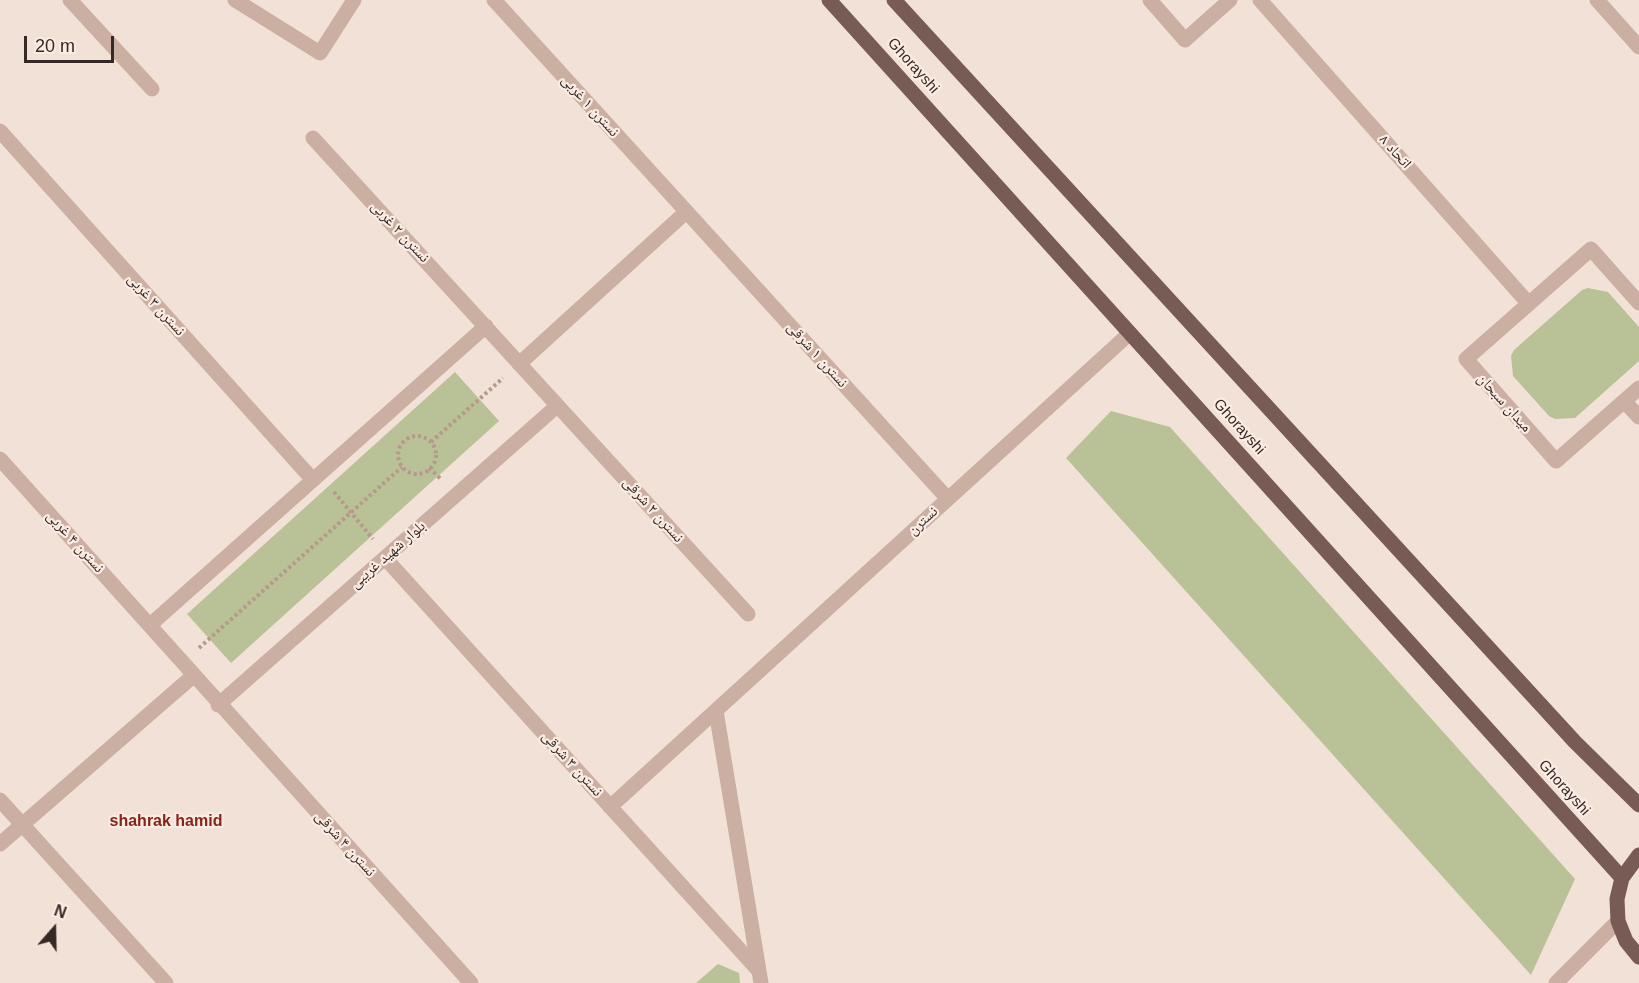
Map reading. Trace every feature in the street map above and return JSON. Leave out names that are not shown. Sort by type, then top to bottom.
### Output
[{"type":"main road","name":"Ghorayshi","points":[[829,0],[1622,878]]},
{"type":"main road","name":"Ghorayshi","points":[[894,0],[1575,742],[1639,806]]},
{"type":"main road","points":[[1639,855],[1622,878],[1617,899],[1618,921],[1626,941],[1639,957]]},
{"type":"street","points":[[70,0],[152,89]]},
{"type":"street","points":[[235,0],[320,53],[354,0]]},
{"type":"street","name":"نسترن ۱ غربی","points":[[494,0],[686,212]]},
{"type":"street","points":[[1150,0],[1185,40],[1230,0]]},
{"type":"street","name":"اتحاد ۸","points":[[1260,0],[1529,304]]},
{"type":"street","points":[[1597,0],[1639,47]]},
{"type":"street","name":"نسترن ۳ غربی","points":[[0,131],[313,480]]},
{"type":"street","name":"نسترن ۲ غربی","points":[[313,138],[519,364]]},
{"type":"street","points":[[519,364],[686,212]]},
{"type":"street","name":"نسترن ۱ شرقی","points":[[686,212],[948,499]]},
{"type":"street","name":"میدان سبحان","points":[[1639,303],[1591,249],[1466,359],[1556,461],[1639,388]]},
{"type":"street","points":[[150,625],[486,326]]},
{"type":"street","name":"نسترن","points":[[610,807],[1130,333]]},
{"type":"street","name":"نسترن ۲ شرقی","points":[[519,364],[748,614]]},
{"type":"street","points":[[1624,401],[1639,417]]},
{"type":"street","name":"بلوار شهید غریبی","points":[[218,705],[557,406]]},
{"type":"street","name":"نسترن ۴ غربی","points":[[0,459],[182,663]]},
{"type":"street","name":"نسترن ۳ شرقی","points":[[384,558],[610,807],[760,977]]},
{"type":"street","name":"نسترن ۴ شرقی","points":[[182,663],[471,983]]},
{"type":"street","points":[[0,844],[193,676]]},
{"type":"street","points":[[716,711],[760,977]]},
{"type":"street","points":[[0,800],[166,983]]},
{"type":"street","points":[[1556,983],[1618,921]]},
{"type":"path","points":[[430,442],[519,364]]},
{"type":"path","points":[[418,436],[430,442],[435,449],[432,466],[418,474],[402,467],[397,453],[404,440],[418,436]]},
{"type":"path","points":[[182,663],[402,467]]},
{"type":"path","points":[[313,480],[330,488],[352,512],[370,533],[384,558]]},
{"type":"green space","points":[[1588,288],[1608,292],[1639,327],[1639,361],[1575,418],[1555,419],[1549,416],[1513,376],[1511,356],[1514,350],[1582,290]]},
{"type":"green space","points":[[455,372],[499,421],[231,663],[187,614]]},
{"type":"green space","points":[[1111,411],[1170,427],[1575,879],[1531,975],[1066,458]]},
{"type":"green space","points":[[718,964],[739,973],[740,983],[696,983]]},
{"type":"district","name":"shahrak hamid","points":[[166,822]]}]
